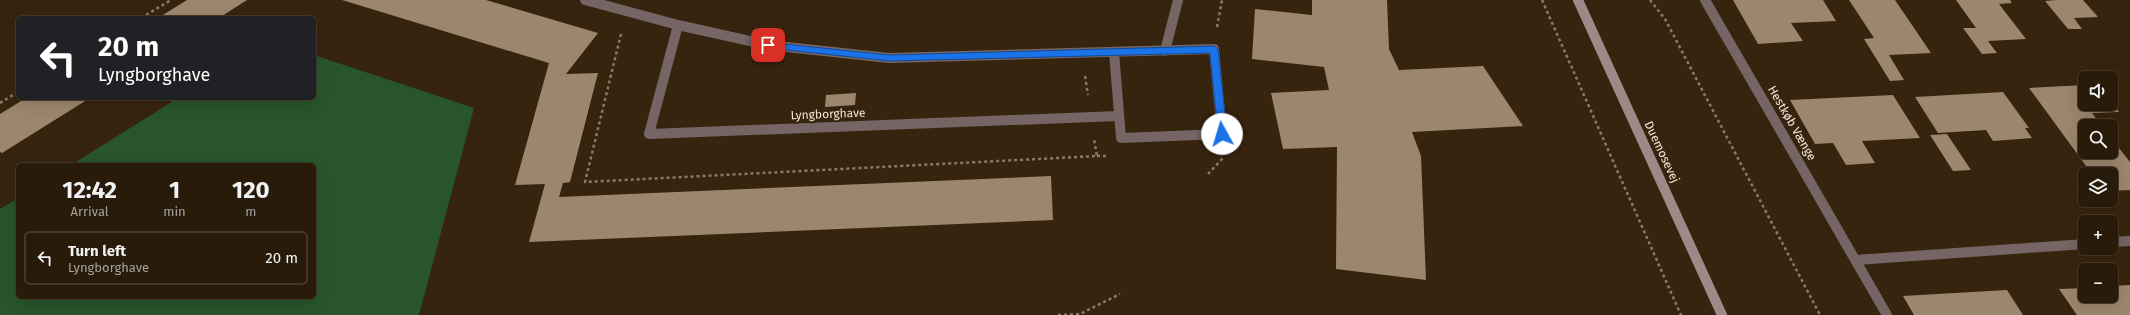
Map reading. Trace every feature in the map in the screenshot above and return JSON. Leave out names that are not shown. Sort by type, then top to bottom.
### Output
[{"type":"street","points":[[586,0],[678,25],[768,45],[889,58],[1214,49],[1222,134],[1121,138],[1114,52]]},
{"type":"street","points":[[1165,51],[1178,0]]},
{"type":"street","name":"Duemosevej","points":[[1578,0],[1722,315]]},
{"type":"street","name":"Hestkøb Vænge","points":[[1705,0],[1856,260],[1886,315]]},
{"type":"street","name":"Lyngborghave","points":[[678,25],[649,134],[1119,116]]},
{"type":"street","points":[[2118,242],[2130,241]]},
{"type":"street","points":[[1856,260],[2078,244]]},
{"type":"path","points":[[144,16],[171,0]]},
{"type":"path","points":[[1542,0],[1681,315]]},
{"type":"path","points":[[1650,0],[1665,19],[1820,315]]},
{"type":"path","points":[[0,103],[16,93]]},
{"type":"path","points":[[1058,315],[1080,314],[1120,294]]},
{"type":"green space","points":[[316,56],[474,108],[419,315],[0,315],[0,209],[16,199],[16,299],[316,299],[316,163],[74,163],[175,100],[316,100]]},
{"type":"building","points":[[187,0],[247,0],[222,16],[161,16]]},
{"type":"building","points":[[342,0],[486,0],[598,33],[566,74],[598,73],[570,182],[563,183],[559,197],[1051,176],[1053,220],[529,242],[545,184],[515,185],[549,63]]},
{"type":"building","points":[[1312,0],[1387,0],[1389,49],[1399,70],[1483,66],[1523,126],[1412,132],[1421,156],[1426,280],[1336,269],[1337,147],[1283,149],[1271,93],[1329,90],[1324,67],[1252,59],[1255,9],[1312,15]]},
{"type":"building","points":[[1733,0],[1823,0],[1836,21],[1791,23],[1803,41],[1758,44]]},
{"type":"building","points":[[1849,0],[1895,0],[1931,53],[1889,55],[1904,80],[1890,81],[1864,39],[1874,38]]},
{"type":"building","points":[[1956,0],[2010,0],[2012,3],[1999,4],[2026,39],[1988,41],[1997,53],[1982,54],[1963,28],[1976,28]]},
{"type":"building","points":[[2083,0],[2098,17],[2074,18],[2082,29],[2068,29],[2045,1]]},
{"type":"building","points":[[2078,85],[2078,111],[2118,111],[2119,112],[2092,113],[2097,119],[2078,119],[2078,155],[2029,88]]},
{"type":"building","points":[[2003,92],[2029,128],[2025,128],[2032,138],[1993,141],[1986,130],[1938,133],[1915,97]]},
{"type":"building","points":[[856,93],[855,105],[825,107],[826,95]]},
{"type":"building","points":[[1893,95],[1920,138],[1862,141],[1875,163],[1846,165],[1833,143],[1815,144],[1790,100]]},
{"type":"building","points":[[23,100],[87,100],[2,153],[0,152],[0,114]]},
{"type":"building","points":[[1947,134],[1971,170],[1953,171],[1930,135]]},
{"type":"building","points":[[2118,147],[2130,162],[2130,190],[2118,191],[2118,167],[2087,167],[2081,159],[2118,159]]},
{"type":"building","points":[[2130,285],[2130,315],[2077,315],[2059,289],[2078,288],[2078,303],[2118,303],[2118,286]]},
{"type":"building","points":[[2007,290],[2023,315],[1914,315],[1903,296]]},
{"type":"route","points":[[768,45],[889,58],[1214,49],[1222,134]]}]
